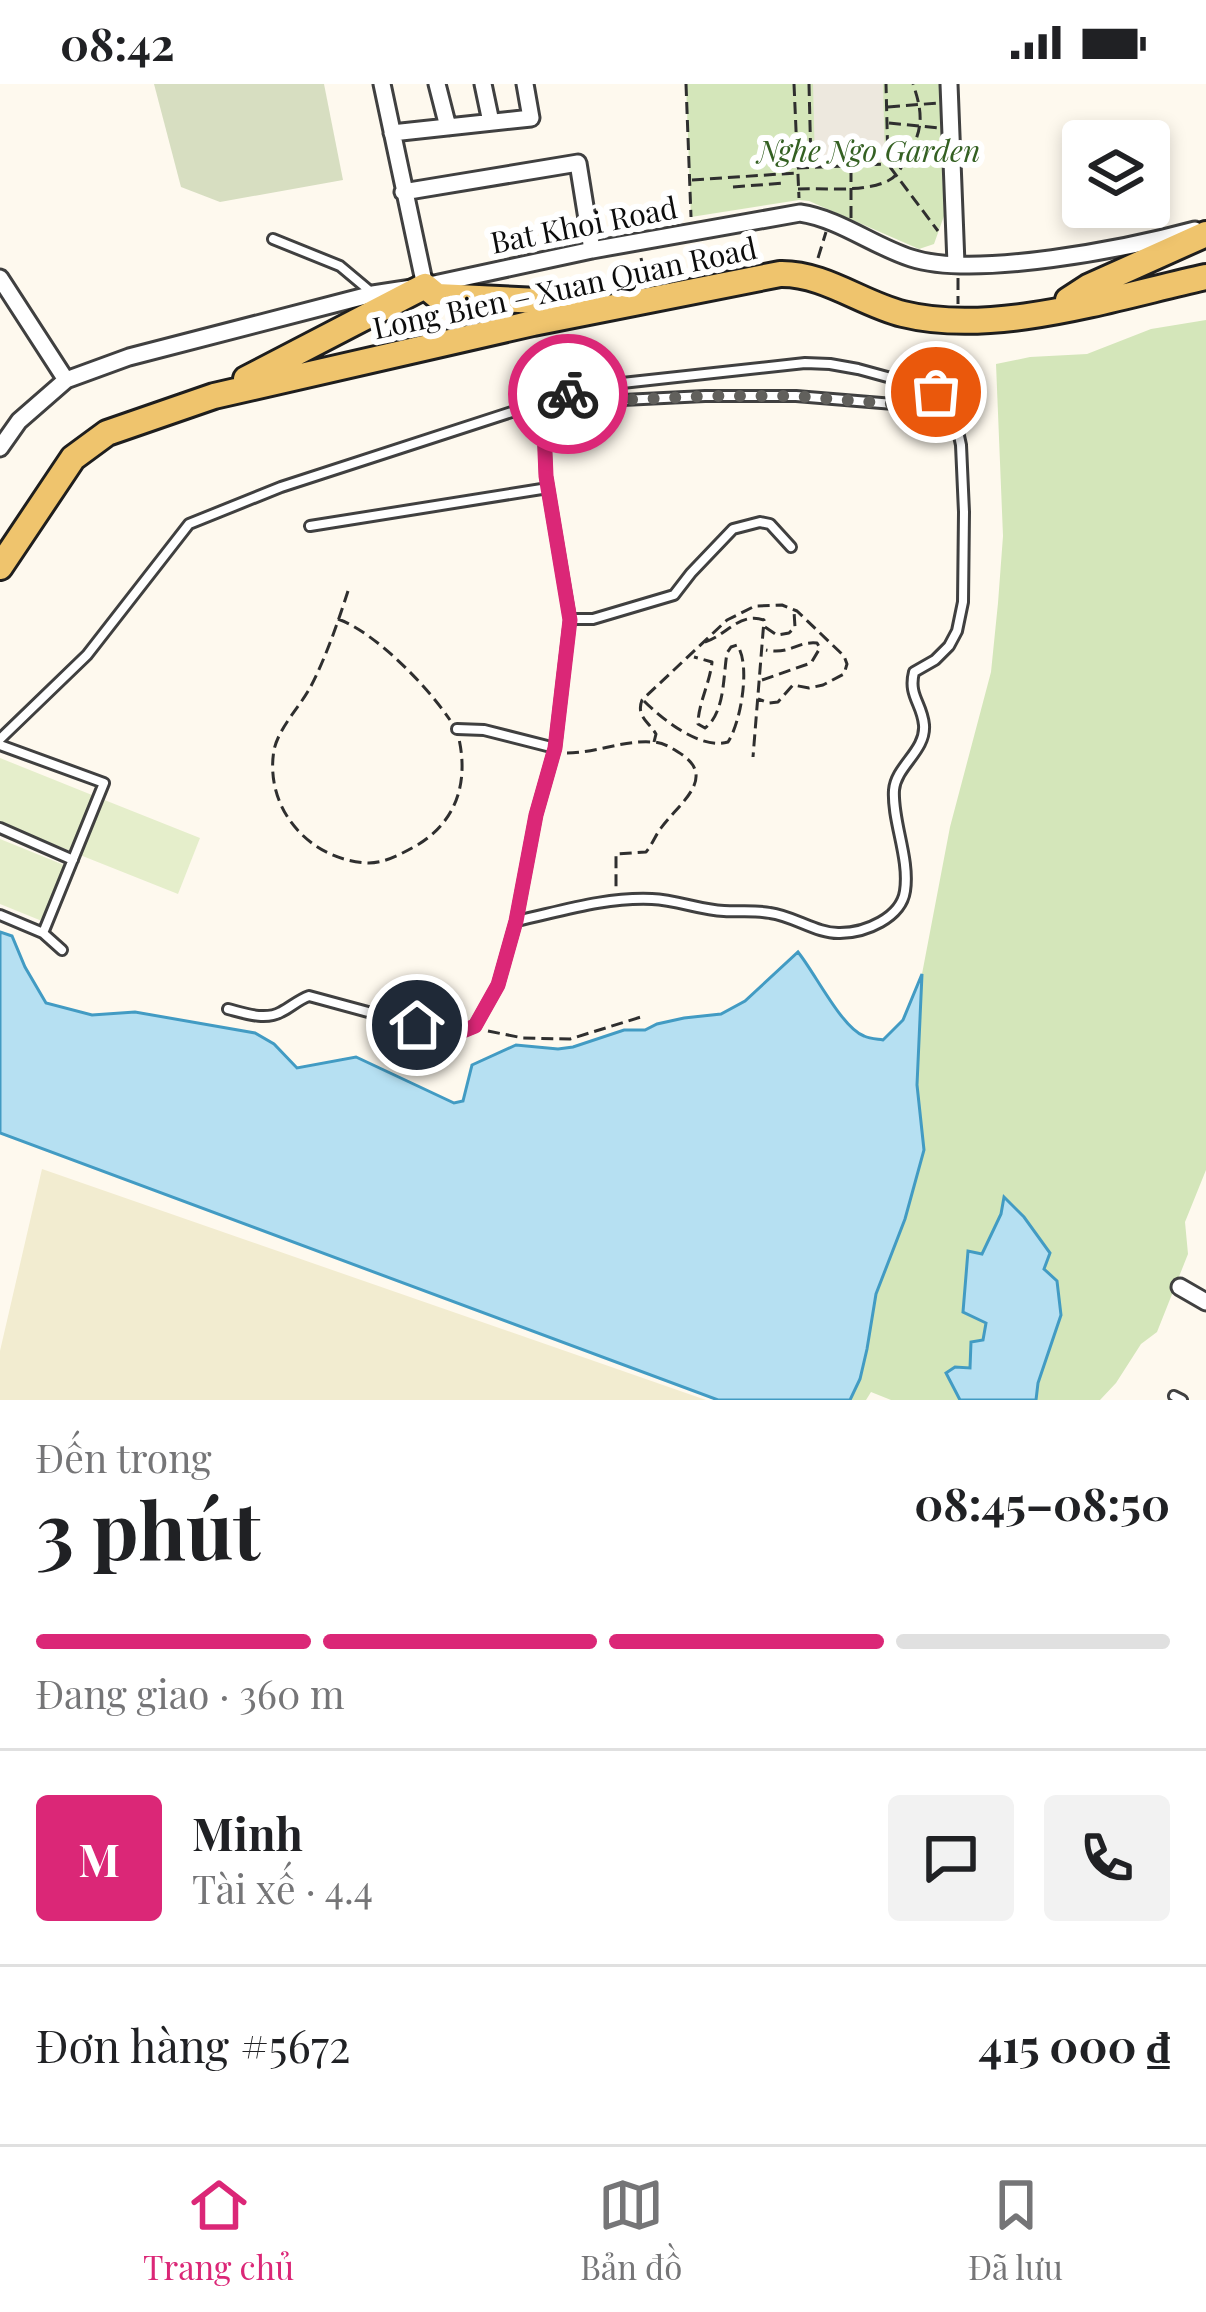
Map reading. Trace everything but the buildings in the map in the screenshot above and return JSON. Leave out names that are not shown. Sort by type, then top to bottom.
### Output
[{"type":"main road","points":[[1050,312],[1088,287],[1206,234]]},
{"type":"main road","name":"Long Bien – Xuan Quan Road","points":[[0,567],[73,458],[107,434],[214,396],[618,305],[780,274],[842,289],[902,314],[952,321],[1050,312],[1206,277]]},
{"type":"main road","points":[[214,396],[425,286],[436,296],[618,305]]},
{"type":"street","points":[[382,84],[425,286]]},
{"type":"street","points":[[437,84],[448,128]]},
{"type":"street","points":[[483,84],[491,122]]},
{"type":"street","points":[[392,134],[531,118],[525,84]]},
{"type":"street","points":[[949,84],[957,270]]},
{"type":"street","points":[[404,192],[578,163],[592,250]]},
{"type":"street","name":"Bat Khoi Road","points":[[0,448],[19,421],[66,380],[128,357],[373,294],[592,250],[800,214],[914,259],[957,270],[1094,252],[1206,225]]},
{"type":"street","points":[[0,278],[66,380]]},
{"type":"street","points":[[1180,1286],[1206,1302]]},
{"type":"lane","points":[[274,239],[340,266],[373,294]]},
{"type":"lane","points":[[43,933],[104,784],[0,742],[88,655],[189,524],[303,480],[567,394],[613,384],[830,364],[936,392],[952,404],[962,446],[963,602],[949,646],[914,672],[912,680],[924,731],[895,783],[905,892],[898,907],[868,928],[838,934],[780,914],[721,911],[655,899],[581,904],[516,921]]},
{"type":"lane","points":[[567,394],[602,401],[796,396],[906,405],[936,392]]},
{"type":"lane","points":[[228,1009],[276,1015],[309,996],[453,1035],[475,1026],[498,985],[555,748],[570,620],[548,488],[543,404]]},
{"type":"lane","points":[[310,526],[548,488]]},
{"type":"lane","points":[[570,620],[593,619],[674,595],[734,529],[749,524],[770,524],[791,547]]},
{"type":"lane","points":[[457,729],[484,730],[555,748]]},
{"type":"lane","points":[[0,828],[73,860]]},
{"type":"lane","points":[[0,915],[43,933],[62,950]]},
{"type":"path","points":[[686,84],[691,218]]},
{"type":"path","points":[[794,84],[799,200]]},
{"type":"path","points":[[809,84],[811,166]]},
{"type":"path","points":[[886,84],[889,164],[939,232]]},
{"type":"path","points":[[798,188],[879,185],[896,176],[917,142],[920,105],[913,84]]},
{"type":"path","points":[[887,107],[940,103]]},
{"type":"path","points":[[887,123],[940,128]]},
{"type":"path","points":[[690,180],[811,166],[889,164]]},
{"type":"path","points":[[851,166],[851,219]]},
{"type":"path","points":[[733,188],[784,183]]},
{"type":"path","points":[[815,269],[826,231]]},
{"type":"path","points":[[639,250],[648,287]]},
{"type":"path","points":[[957,270],[958,312]]},
{"type":"path","points":[[338,619],[370,637],[408,669],[457,729],[464,774],[453,811],[420,844],[378,862],[346,860],[315,847],[290,824],[275,790],[274,751],[313,681],[347,591]]},
{"type":"path","points":[[654,742],[656,734],[640,715],[642,700],[728,620],[755,606],[782,605],[844,656],[847,664],[844,674],[823,685],[793,685],[778,702],[758,699]]},
{"type":"path","points":[[764,626],[777,635],[789,633],[795,627],[793,610]]},
{"type":"path","points":[[704,643],[744,619],[764,620],[753,758]]},
{"type":"path","points":[[760,680],[811,662],[820,648],[810,642],[781,653],[763,650]]},
{"type":"path","points":[[642,700],[702,741],[712,745],[728,742],[736,724],[743,651],[731,646],[717,712],[705,728],[697,717],[712,662],[691,656]]},
{"type":"path","points":[[555,748],[562,753],[583,753],[654,742],[691,760],[696,780],[691,795],[646,852],[616,854],[616,901]]},
{"type":"path","points":[[475,1026],[549,1040],[590,1034],[641,1017]]},
{"type":"shaded area","points":[[813,84],[883,84],[885,162],[815,164]]},
{"type":"shaded area","points":[[42,1169],[706,1400],[0,1400],[0,1351]]},
{"type":"green space","points":[[154,84],[324,84],[343,180],[220,202],[181,187]]},
{"type":"green space","name":"Nghe Ngo Garden","points":[[686,84],[939,84],[944,216],[934,244],[919,249],[809,201],[691,217]]},
{"type":"green space","points":[[1206,320],[1206,1170],[1185,1222],[1188,1254],[1157,1332],[1141,1344],[1100,1400],[1036,1400],[1061,1315],[1057,1281],[1044,1269],[1050,1253],[1024,1217],[1001,1214],[982,1255],[969,1251],[986,1323],[984,1340],[955,1393],[960,1400],[891,1400],[871,1392],[866,1400],[850,1400],[860,1379],[876,1294],[905,1219],[924,1150],[917,1085],[922,974],[950,827],[991,672],[998,603],[1003,536],[996,364],[1087,354],[1151,329]]},
{"type":"green space","points":[[0,758],[92,795],[71,851],[0,823]]},
{"type":"green space","points":[[102,799],[200,838],[178,894],[80,855]]},
{"type":"green space","points":[[0,839],[64,865],[42,921],[0,904]]},
{"type":"water","points":[[0,932],[12,936],[46,1003],[92,1015],[135,1012],[255,1033],[274,1044],[297,1068],[356,1057],[454,1103],[463,1101],[472,1065],[516,1045],[573,1047],[624,1030],[721,1014],[745,1001],[798,952],[847,1022],[871,1038],[883,1040],[903,1020],[922,974],[917,1085],[924,1150],[905,1219],[876,1294],[860,1379],[850,1400],[718,1400],[0,1133]]},
{"type":"water","points":[[1004,1197],[1050,1253],[1044,1269],[1057,1281],[1061,1315],[1036,1400],[960,1400],[946,1373],[955,1367],[970,1368],[971,1342],[983,1340],[986,1323],[963,1312],[968,1251],[982,1254]]},
{"type":"way so far","points":[[568,394],[602,401],[796,396],[906,405],[936,392]]},
{"type":"route","points":[[417,1025],[453,1035],[475,1026],[498,985],[516,921],[536,815],[555,748],[567,658],[570,620],[546,476],[543,404],[568,394]]}]
